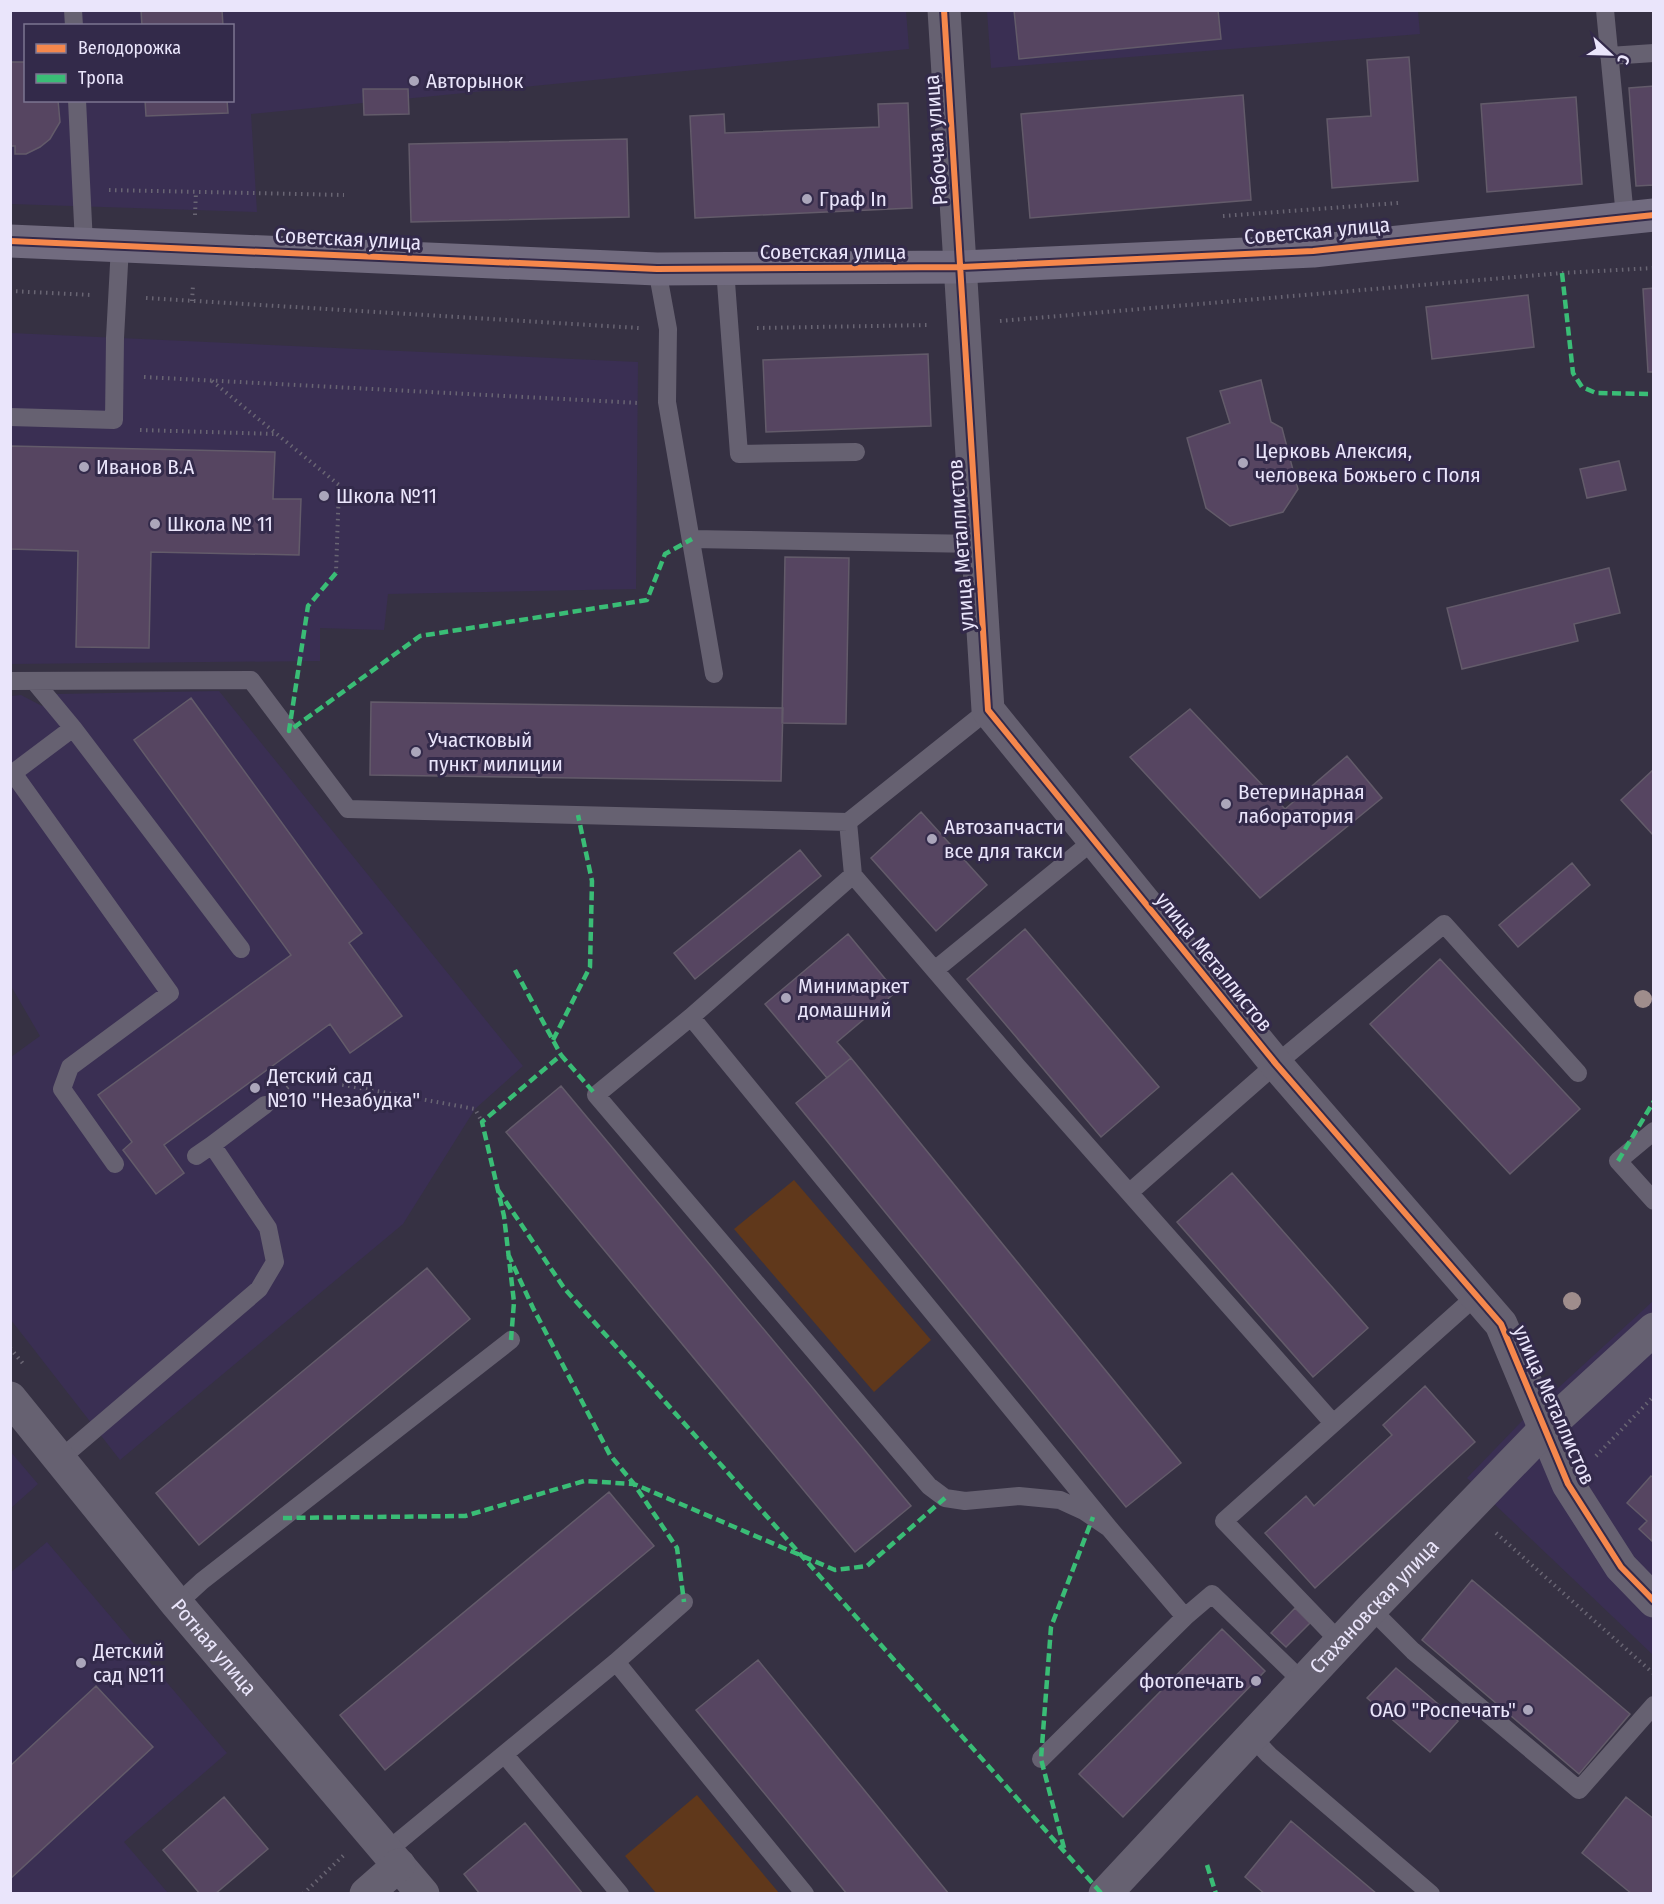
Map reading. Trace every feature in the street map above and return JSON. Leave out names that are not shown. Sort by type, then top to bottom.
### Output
[{"type":"street","name":"Рабочая улица","points":[[944,10],[961,267]]},
{"type":"street","name":"Советская улица","points":[[10,241],[657,269],[961,267],[1313,251],[1639,216]]},
{"type":"street","name":"улица Металлистов","points":[[961,267],[988,710],[1276,1064],[1501,1324],[1568,1484],[1621,1567],[1651,1594]]},
{"type":"street","name":"Стахановская улица","points":[[1105,1893],[1544,1430],[1653,1329]]},
{"type":"street","name":"Ротная улица","points":[[10,1398],[177,1604],[423,1893]]},
{"type":"street","points":[[366,1893],[393,1858]]},
{"type":"lane","points":[[1605,10],[1609,56],[1639,216]]},
{"type":"lane","points":[[1609,56],[1653,53]]},
{"type":"lane","points":[[77,102],[84,244]]},
{"type":"lane","points":[[10,417],[114,420],[120,246]]},
{"type":"lane","points":[[657,269],[668,329],[667,402],[714,675]]},
{"type":"lane","points":[[725,269],[739,454],[856,452]]},
{"type":"lane","points":[[692,539],[978,544]]},
{"type":"lane","points":[[10,681],[250,680],[348,809],[848,822],[988,710]]},
{"type":"lane","points":[[34,681],[73,728],[241,949]]},
{"type":"lane","points":[[73,728],[13,773],[170,993],[70,1068],[62,1089],[115,1164]]},
{"type":"lane","points":[[848,822],[853,875],[1017,1066],[1333,1423]]},
{"type":"lane","points":[[936,969],[1094,840]]},
{"type":"lane","points":[[853,875],[691,1017],[596,1095],[929,1486],[945,1498],[965,1501],[1019,1497],[1060,1500],[1084,1511],[1109,1528]]},
{"type":"lane","points":[[1130,1192],[1276,1064],[1444,924],[1578,1073]]},
{"type":"lane","points":[[691,1017],[1109,1528],[1185,1617]]},
{"type":"lane","points":[[196,1156],[265,1105]]},
{"type":"lane","points":[[1653,1131],[1618,1161],[1653,1201]]},
{"type":"lane","points":[[60,1459],[259,1289],[275,1262],[268,1228],[212,1145]]},
{"type":"lane","points":[[1341,1643],[1224,1521],[1476,1296]]},
{"type":"lane","points":[[177,1604],[202,1581],[511,1340]]},
{"type":"lane","points":[[1041,1759],[1212,1593],[1303,1682]]},
{"type":"lane","points":[[393,1858],[504,1755],[684,1602]]},
{"type":"lane","points":[[1371,1610],[1413,1651],[1579,1790],[1653,1705]]},
{"type":"lane","points":[[616,1662],[805,1893]]},
{"type":"lane","points":[[1252,1738],[1431,1893]]},
{"type":"lane","points":[[504,1755],[620,1893]]},
{"type":"path","points":[[81,189],[344,195]]},
{"type":"path","points":[[1216,217],[1407,202]]},
{"type":"path","points":[[114,375],[639,403],[667,402]]},
{"type":"path","points":[[211,380],[339,485],[336,573]]},
{"type":"path","points":[[114,420],[136,430],[276,434]]},
{"type":"path","points":[[265,1105],[300,1077],[475,1109],[482,1122]]},
{"type":"path","points":[[1568,1484],[1653,1396]]},
{"type":"path","points":[[1488,1540],[1496,1532],[1653,1674]]},
{"type":"shaded area","name":"Авторынок","points":[[11,11],[906,11],[909,49],[251,114],[257,212],[11,204]]},
{"type":"shaded area","points":[[987,11],[1418,11],[1420,34],[991,68]]},
{"type":"shaded area","name":"Школа №11","points":[[11,333],[638,362],[636,589],[388,594],[384,630],[320,628],[320,661],[11,664]]},
{"type":"shaded area","name":"Детский сад №10 \"Незабудка\"","points":[[219,691],[523,1066],[475,1109],[403,1224],[120,1460],[11,1320],[11,1057],[40,1036],[11,986],[11,696],[21,695],[42,706],[57,694]]},
{"type":"shaded area","points":[[794,1180],[931,1340],[874,1392],[734,1229]]},
{"type":"shaded area","points":[[1653,1301],[1653,1655],[1467,1478],[1522,1421]]},
{"type":"shaded area","points":[[10,1451],[38,1484],[11,1508],[10,1508]]},
{"type":"shaded area","name":"Детский сад №11","points":[[47,1542],[227,1753],[124,1842],[168,1893],[11,1893],[10,1573]]},
{"type":"shaded area","points":[[697,1795],[779,1893],[656,1893],[625,1856]]},
{"type":"building","points":[[141,10],[222,10],[223,24],[142,24]]},
{"type":"building","points":[[1014,10],[1218,10],[1221,39],[1019,59]]},
{"type":"building","points":[[1409,57],[1418,181],[1332,188],[1327,119],[1371,116],[1367,60]]},
{"type":"building","points":[[10,62],[24,62],[24,102],[58,102],[60,122],[50,139],[26,154],[15,154],[15,146],[10,146]]},
{"type":"building","points":[[1654,86],[1654,185],[1636,186],[1629,88]]},
{"type":"building","points":[[363,89],[408,89],[409,114],[364,115]]},
{"type":"building","points":[[1243,95],[1251,200],[1030,218],[1021,114]]},
{"type":"building","points":[[1576,97],[1582,184],[1487,192],[1481,104]]},
{"type":"building","points":[[145,102],[227,102],[228,113],[146,116]]},
{"type":"building","points":[[908,103],[912,208],[695,218],[690,116],[724,114],[725,133],[879,127],[878,104]]},
{"type":"building","points":[[627,139],[629,217],[411,222],[409,144]]},
{"type":"building","points":[[1654,288],[1654,372],[1648,372],[1643,289]]},
{"type":"building","points":[[1528,295],[1534,347],[1432,359],[1426,307]]},
{"type":"building","points":[[928,354],[931,426],[766,432],[763,360]]},
{"type":"building","name":"Церковь Алексия, человека Божьего с Поля","points":[[1261,380],[1271,422],[1282,428],[1298,489],[1283,512],[1230,526],[1206,508],[1187,438],[1230,423],[1220,391]]},
{"type":"building","name":"Школа № 11","points":[[10,446],[275,452],[273,499],[301,499],[299,555],[151,552],[149,648],[76,647],[78,551],[10,549]]},
{"type":"building","points":[[1619,461],[1626,490],[1587,498],[1580,469]]},
{"type":"building","points":[[785,557],[849,558],[846,724],[782,723]]},
{"type":"building","points":[[1609,568],[1620,613],[1574,624],[1578,641],[1462,669],[1447,608]]},
{"type":"building","points":[[191,698],[362,933],[349,943],[402,1016],[350,1053],[330,1024],[164,1145],[184,1173],[156,1194],[123,1150],[132,1142],[98,1095],[291,955],[134,740]]},
{"type":"building","points":[[371,702],[783,708],[781,781],[370,775]]},
{"type":"building","name":"Ветеринарная лаборатория","points":[[1190,709],[1285,809],[1347,756],[1382,798],[1260,898],[1130,757]]},
{"type":"building","points":[[1654,769],[1654,836],[1621,800]]},
{"type":"building","points":[[921,812],[987,885],[936,931],[871,858]]},
{"type":"building","points":[[800,850],[821,876],[695,979],[674,953]]},
{"type":"building","points":[[1572,863],[1590,885],[1518,947],[1499,925]]},
{"type":"building","points":[[1025,929],[1159,1087],[1101,1137],[967,979]]},
{"type":"building","points":[[848,934],[896,992],[837,1042],[851,1058],[827,1078],[765,1004]]},
{"type":"building","points":[[1440,959],[1580,1109],[1510,1174],[1370,1024]]},
{"type":"building","points":[[851,1058],[1181,1463],[1126,1507],[796,1103]]},
{"type":"building","points":[[561,1086],[911,1506],[855,1552],[506,1132]]},
{"type":"building","points":[[1232,1173],[1368,1328],[1313,1377],[1177,1222]]},
{"type":"building","points":[[427,1268],[470,1319],[199,1545],[156,1493]]},
{"type":"building","points":[[1425,1386],[1475,1442],[1315,1588],[1265,1533],[1306,1496],[1314,1506],[1392,1435],[1383,1425]]},
{"type":"building","points":[[1651,1476],[1654,1478],[1652,1541],[1639,1529],[1647,1521],[1627,1503]]},
{"type":"building","points":[[609,1492],[654,1546],[385,1770],[340,1715]]},
{"type":"building","points":[[1472,1580],[1630,1714],[1579,1774],[1422,1640]]},
{"type":"building","points":[[1295,1608],[1310,1623],[1286,1647],[1271,1633]]},
{"type":"building","points":[[1222,1629],[1265,1671],[1123,1817],[1079,1774]]},
{"type":"building","points":[[758,1660],[949,1894],[847,1894],[696,1710]]},
{"type":"building","points":[[1396,1668],[1458,1721],[1430,1752],[1367,1698]]},
{"type":"building","points":[[96,1686],[153,1747],[10,1879],[10,1766]]},
{"type":"building","points":[[224,1797],[268,1849],[215,1894],[200,1894],[163,1850]]},
{"type":"building","points":[[1626,1797],[1654,1819],[1654,1894],[1632,1894],[1582,1853]]},
{"type":"building","points":[[1291,1821],[1377,1894],[1265,1894],[1245,1877]]},
{"type":"building","points":[[525,1823],[583,1894],[480,1894],[464,1874]]},
{"type":"marked path","points":[[1562,273],[1573,373],[1582,387],[1596,393],[1654,394]]},
{"type":"marked path","points":[[336,573],[308,606],[289,731],[420,636],[647,600],[665,554],[692,539]]},
{"type":"marked path","points":[[553,1040],[590,967],[592,881],[578,815]]},
{"type":"marked path","points":[[515,970],[561,1055]]},
{"type":"marked path","points":[[511,1340],[514,1302],[504,1216],[482,1122],[561,1055],[596,1095]]},
{"type":"marked path","points":[[1618,1161],[1654,1101]]},
{"type":"marked path","points":[[498,1190],[564,1288],[1102,1894]]},
{"type":"marked path","points":[[508,1254],[533,1308],[610,1455],[634,1484],[677,1548],[684,1602]]},
{"type":"marked path","points":[[283,1518],[465,1516],[584,1481],[634,1484],[835,1570],[867,1566],[945,1498]]},
{"type":"marked path","points":[[1064,1848],[1041,1759],[1051,1627],[1093,1517]]},
{"type":"marked path","points":[[1207,1865],[1216,1894]]},
{"type":"cycle path","points":[[944,10],[988,710],[1276,1064],[1501,1324],[1568,1484],[1621,1567],[1654,1601]]},
{"type":"cycle path","points":[[10,241],[657,269],[961,267],[1313,251],[1654,215]]},
{"type":"place","name":"Авторынок","points":[[414,81]]},
{"type":"place","name":"Граф In","points":[[807,199]]},
{"type":"place","name":"Церковь Алексия, человека Божьего с Поля","points":[[1243,463]]},
{"type":"place","name":"Иванов В.А","points":[[84,467]]},
{"type":"place","name":"Школа №11","points":[[324,496]]},
{"type":"place","name":"Школа № 11","points":[[155,524]]},
{"type":"place","name":"Участковый пункт милиции","points":[[416,752]]},
{"type":"place","name":"Ветеринарная лаборатория","points":[[1226,804]]},
{"type":"place","name":"Автозапчасти все для такси","points":[[932,839]]},
{"type":"place","name":"Минимаркет домашний","points":[[786,998]]},
{"type":"place","name":"Детский сад №10 \"Незабудка\"","points":[[255,1088]]},
{"type":"place","name":"Детский сад №11","points":[[81,1663]]},
{"type":"place","name":"фотопечать","points":[[1256,1681]]},
{"type":"place","name":"ОАО \"Роспечать\"","points":[[1528,1710]]}]
